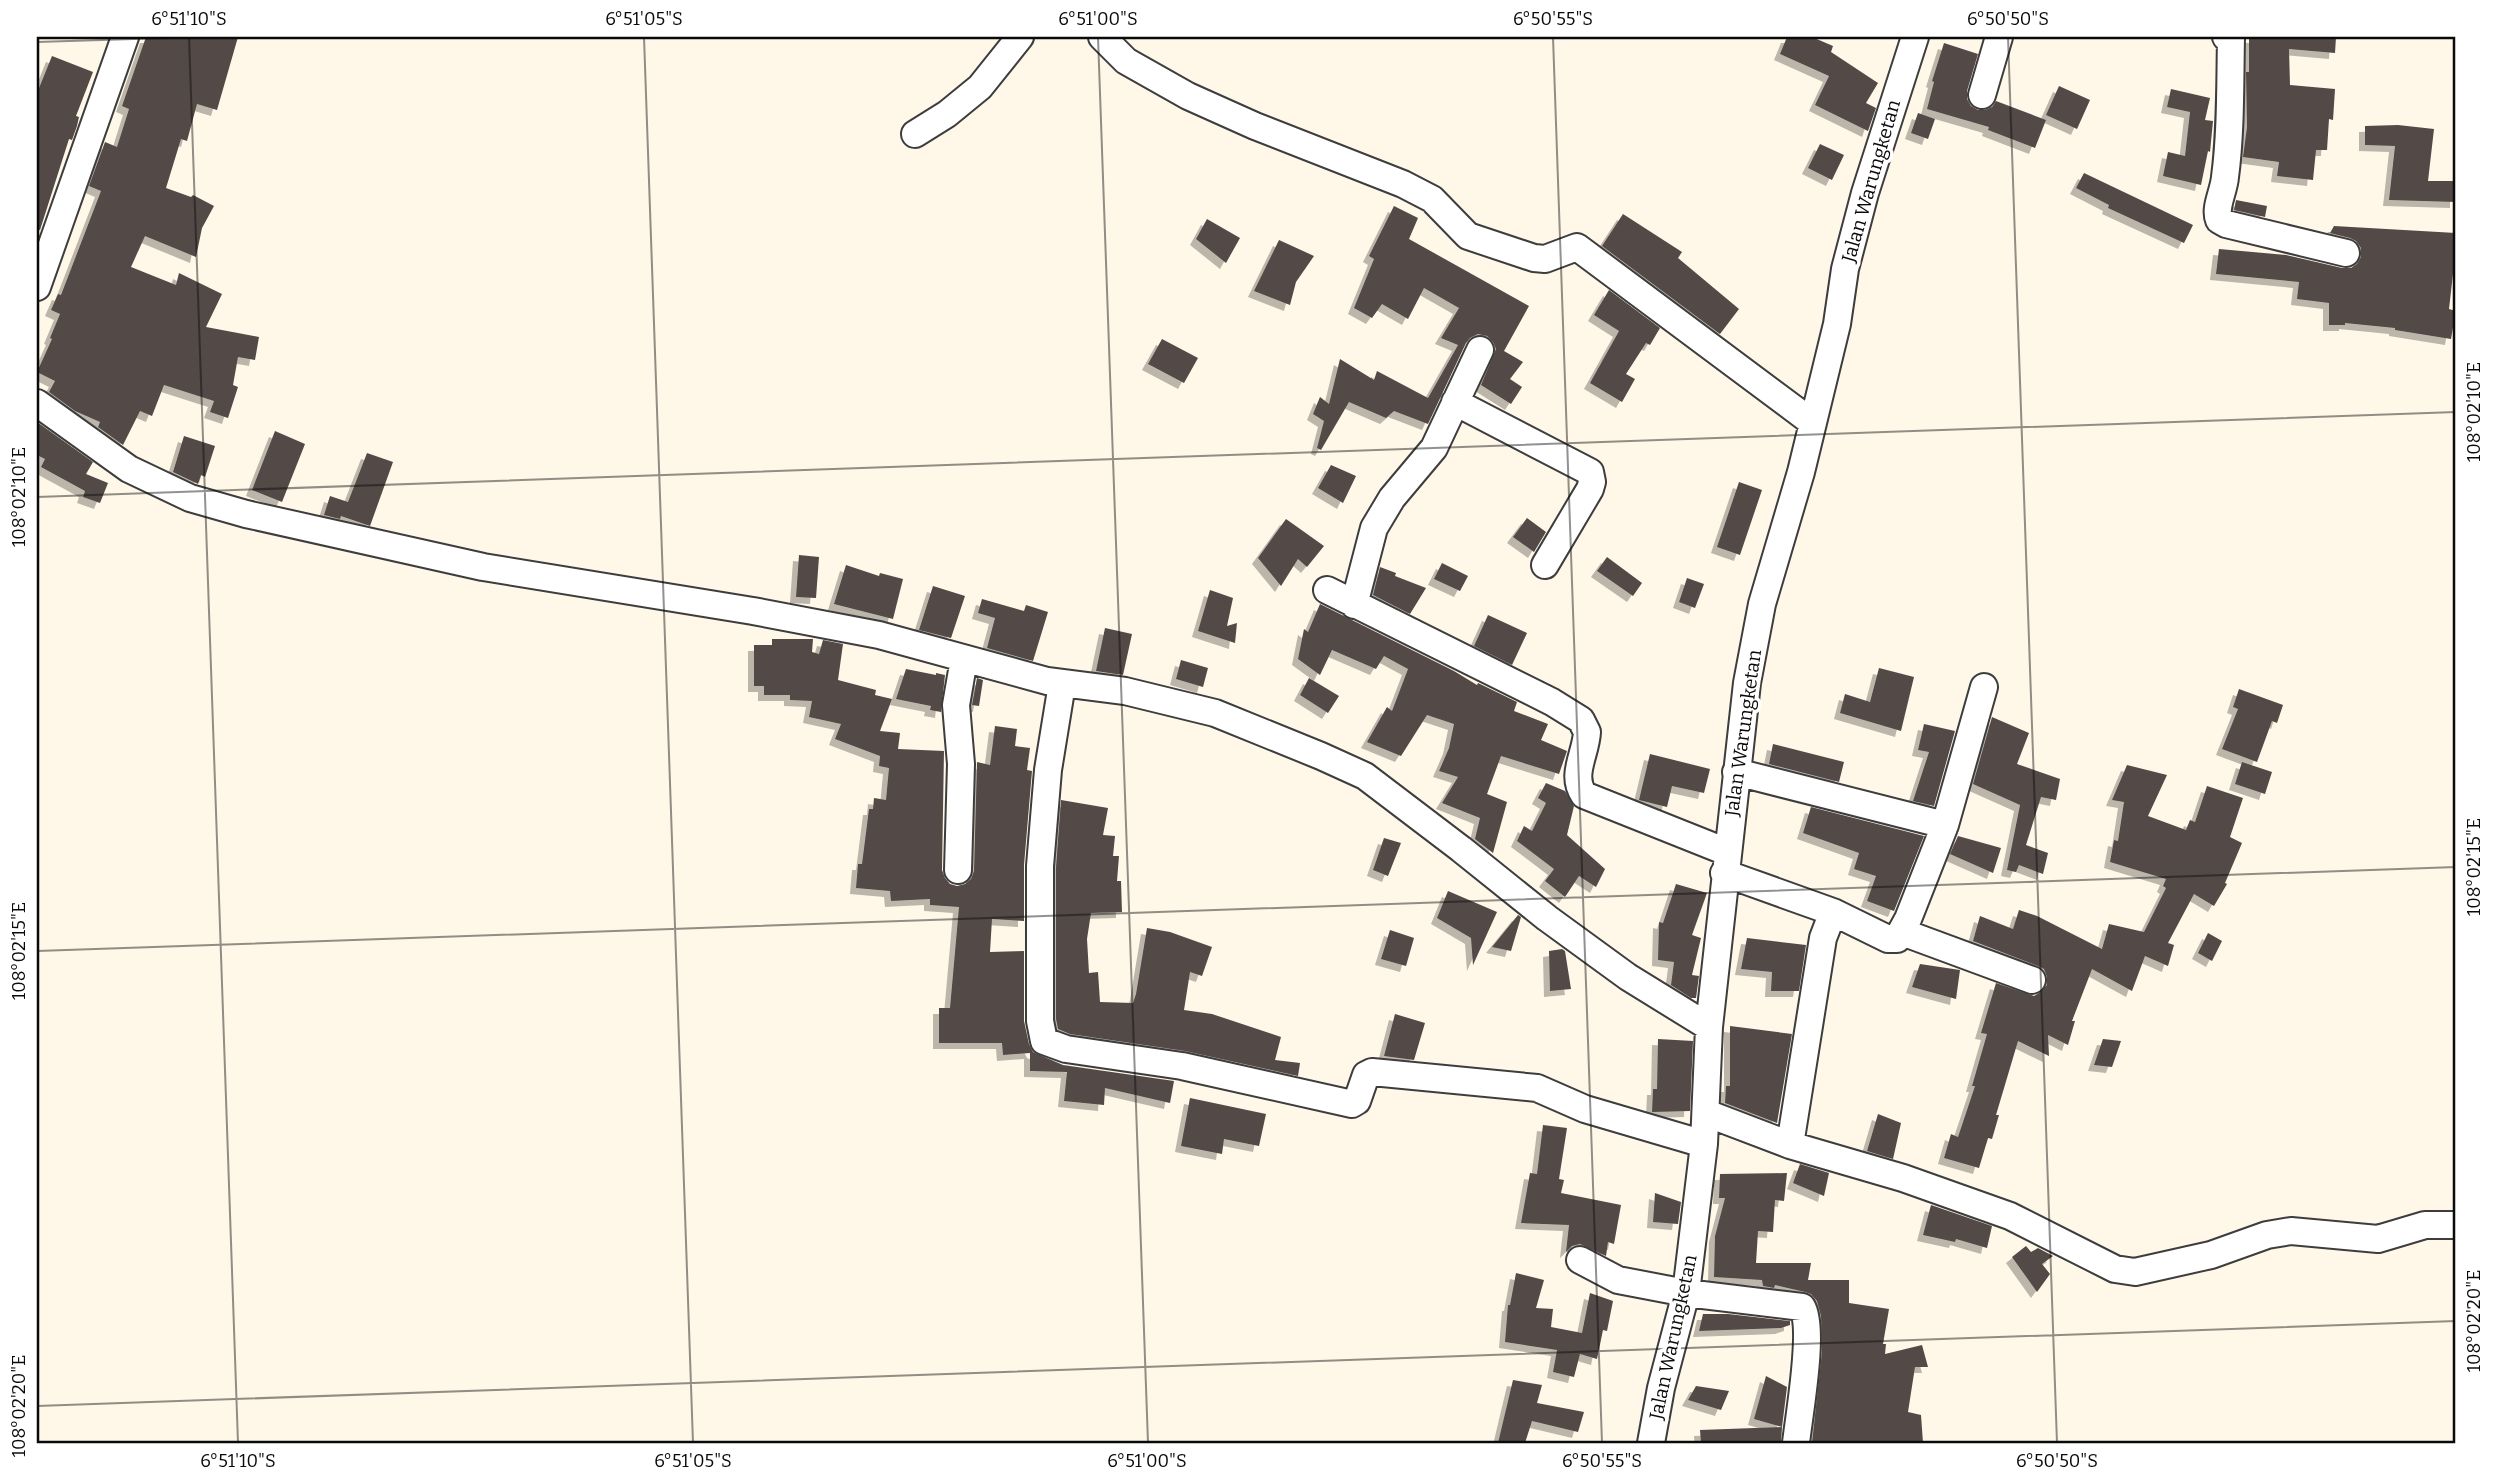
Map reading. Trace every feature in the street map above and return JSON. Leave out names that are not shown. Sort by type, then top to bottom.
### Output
[{"type":"street","points":[[37,287],[125,37]]},
{"type":"street","points":[[915,134],[947,114],[980,87],[1020,37]]},
{"type":"street","points":[[1102,37],[1126,61],[1188,96],[1255,126],[1403,184],[1432,199],[1468,236],[1534,258],[1545,259],[1577,247],[1813,423]]},
{"type":"street","name":"Jalan Warungketan","points":[[1651,1443],[1661,1388],[1686,1293],[1704,1144],[1709,1027],[1747,683],[1762,604],[1813,423],[1837,324],[1845,269],[1865,193],[1914,37]]},
{"type":"street","points":[[1982,95],[1999,37]]},
{"type":"street","points":[[2230,37],[2225,178],[2217,216],[2226,224],[2346,253]]},
{"type":"street","points":[[1354,605],[1374,528],[1392,498],[1434,448],[1480,350]]},
{"type":"street","points":[[1455,402],[1590,472],[1590,489],[1545,565]]},
{"type":"street","points":[[37,403],[129,469],[190,498],[212,505],[483,567],[659,595],[867,633],[1062,684],[1125,691],[1215,713],[1364,776],[1547,918],[1628,977],[1709,1027]]},
{"type":"street","points":[[1327,590],[1552,702],[1581,720],[1587,732],[1577,776],[1578,786],[1584,795],[1888,939],[1897,939],[1902,932],[1945,825],[1984,687]]},
{"type":"street","points":[[958,870],[961,764],[956,705],[964,659]]},
{"type":"street","points":[[1062,684],[1048,770],[1040,866],[1040,1021],[1044,1041],[1066,1049],[1182,1066],[1352,1104],[1357,1101],[1366,1075],[1372,1072],[1537,1088],[1595,1112],[1704,1144]]},
{"type":"street","points":[[1736,772],[1945,825]]},
{"type":"street","points":[[1790,1144],[1823,938],[1833,912]]},
{"type":"street","points":[[1902,932],[2032,980]]},
{"type":"street","points":[[1706,1114],[2010,1216],[2115,1269],[2135,1272],[2211,1255],[2267,1235],[2291,1231],[2378,1238],[2425,1226],[2456,1225]]},
{"type":"street","points":[[1580,1260],[1618,1279],[1686,1293],[1802,1307],[1805,1311],[1807,1339],[1796,1443]]},
{"type":"building","points":[[146,37],[238,37],[217,110],[197,104],[187,141],[181,139],[166,188],[191,197],[193,195],[214,206],[202,228],[196,257],[145,236],[131,267],[176,285],[179,273],[222,294],[206,327],[259,337],[255,360],[238,357],[233,385],[238,387],[228,418],[210,412],[214,401],[164,385],[152,416],[140,411],[123,445],[98,427],[100,422],[75,411],[49,392],[55,381],[37,372],[60,314],[51,310],[58,294],[61,295],[101,191],[89,186],[105,142],[117,147],[129,109],[122,106]]},
{"type":"building","points":[[1787,37],[1812,37],[1833,46],[1831,52],[1878,83],[1866,103],[1876,108],[1868,131],[1815,105],[1829,76],[1780,54]]},
{"type":"building","points":[[2249,37],[2336,37],[2335,53],[2289,49],[2290,85],[2335,89],[2327,150],[2316,150],[2313,180],[2277,176],[2279,162],[2243,157],[2247,127],[2246,72],[2249,72]]},
{"type":"building","points":[[1944,43],[1978,54],[1967,91],[1971,106],[1985,110],[1992,107],[1996,101],[2046,120],[2035,148],[1988,130],[1989,127],[1927,109],[1934,82],[1932,81]]},
{"type":"building","points":[[52,56],[93,72],[76,116],[79,117],[77,126],[72,140],[69,139],[40,230],[37,229],[37,93]]},
{"type":"building","points":[[2059,86],[2090,100],[2077,129],[2046,115]]},
{"type":"building","points":[[2171,89],[2210,98],[2205,120],[2213,121],[2210,152],[2208,151],[2201,185],[2163,176],[2168,152],[2185,156],[2190,112],[2167,107]]},
{"type":"building","points":[[1918,113],[1935,119],[1928,139],[1911,133]]},
{"type":"building","points":[[2398,125],[2434,129],[2428,181],[2456,181],[2456,202],[2389,200],[2395,146],[2365,145],[2365,126]]},
{"type":"building","points":[[1820,144],[1844,155],[1832,180],[1808,168]]},
{"type":"building","points":[[2084,173],[2193,225],[2184,243],[2108,208],[2109,205],[2076,188]]},
{"type":"building","points":[[2236,200],[2267,206],[2265,217],[2234,210]]},
{"type":"building","points":[[1394,206],[1418,218],[1409,239],[1529,306],[1504,351],[1523,362],[1510,379],[1522,387],[1511,404],[1481,385],[1496,349],[1487,336],[1478,334],[1466,343],[1428,424],[1394,411],[1386,418],[1349,402],[1321,450],[1317,448],[1324,421],[1313,414],[1320,397],[1329,404],[1340,359],[1374,380],[1377,371],[1428,398],[1458,345],[1441,338],[1459,308],[1424,288],[1408,319],[1382,304],[1372,318],[1354,308],[1374,259],[1369,256]]},
{"type":"building","points":[[1623,214],[1682,252],[1678,258],[1739,309],[1720,334],[1602,246]]},
{"type":"building","points":[[1207,219],[1240,238],[1226,263],[1196,239]]},
{"type":"building","points":[[2334,226],[2456,233],[2456,265],[2449,309],[2456,311],[2451,339],[2395,328],[2345,323],[2329,325],[2329,303],[2297,299],[2299,282],[2216,274],[2219,249],[2286,255],[2351,268],[2361,257],[2361,248],[2350,238],[2330,233]]},
{"type":"building","points":[[1279,240],[1314,256],[1296,282],[1290,305],[1254,291]]},
{"type":"building","points":[[1609,290],[1660,328],[1650,345],[1646,343],[1626,374],[1635,379],[1622,402],[1590,383],[1619,331],[1594,315]]},
{"type":"building","points":[[1162,339],[1198,358],[1184,383],[1148,364]]},
{"type":"building","points":[[37,422],[93,462],[86,474],[108,483],[100,503],[83,497],[85,491],[41,467],[45,459],[39,456],[37,461]]},
{"type":"building","points":[[275,431],[305,444],[282,502],[252,490]]},
{"type":"building","points":[[184,436],[215,446],[205,477],[201,475],[198,484],[173,472]]},
{"type":"building","points":[[367,453],[393,462],[370,526],[341,516],[340,519],[324,515],[330,496],[348,502]]},
{"type":"building","points":[[1331,465],[1356,476],[1343,503],[1318,488]]},
{"type":"building","points":[[1739,482],[1762,490],[1740,555],[1717,547]]},
{"type":"building","points":[[1527,518],[1546,532],[1534,552],[1513,537]]},
{"type":"building","points":[[1286,519],[1324,546],[1307,567],[1298,559],[1281,586],[1258,558]]},
{"type":"building","points":[[799,555],[819,557],[816,598],[796,597]]},
{"type":"building","points":[[1607,557],[1642,583],[1633,596],[1597,571]]},
{"type":"building","points":[[1442,563],[1468,576],[1460,591],[1434,579]]},
{"type":"building","points":[[846,565],[879,576],[880,573],[903,579],[893,619],[834,604]]},
{"type":"building","points":[[1380,567],[1426,588],[1410,614],[1373,595]]},
{"type":"building","points":[[1687,578],[1704,584],[1695,608],[1679,602]]},
{"type":"building","points":[[933,586],[965,596],[951,638],[919,630]]},
{"type":"building","points":[[1210,590],[1233,598],[1227,626],[1237,623],[1235,643],[1198,631]]},
{"type":"building","points":[[982,599],[1024,611],[1026,605],[1048,612],[1033,661],[987,648],[995,618],[978,613]]},
{"type":"building","points":[[1320,604],[1477,685],[1478,683],[1517,702],[1514,711],[1548,724],[1541,740],[1567,751],[1559,774],[1501,756],[1487,794],[1507,802],[1493,853],[1475,839],[1480,818],[1442,803],[1458,777],[1439,771],[1449,748],[1454,724],[1427,715],[1401,756],[1367,742],[1387,707],[1392,711],[1408,669],[1384,656],[1376,669],[1332,650],[1320,675],[1298,659],[1304,629],[1308,632]]},
{"type":"building","points":[[1488,615],[1527,633],[1512,665],[1474,646]]},
{"type":"building","points":[[1105,628],[1132,634],[1123,675],[1096,671]]},
{"type":"building","points":[[772,639],[813,639],[812,652],[819,654],[823,640],[843,644],[838,680],[876,690],[875,695],[892,699],[880,731],[900,733],[898,749],[944,751],[942,870],[950,884],[965,884],[974,871],[977,762],[990,765],[995,726],[1017,729],[1015,746],[1030,748],[1027,770],[1032,771],[1024,865],[1024,921],[992,919],[990,952],[1024,951],[1024,1021],[1033,1052],[1063,1065],[1174,1081],[1170,1103],[1105,1088],[1104,1105],[1064,1101],[1067,1072],[1030,1071],[1030,1053],[1003,1055],[1002,1043],[939,1043],[939,1008],[950,1008],[959,907],[930,905],[930,899],[891,901],[890,891],[856,888],[869,809],[873,809],[874,798],[886,800],[889,768],[879,766],[880,756],[835,739],[841,724],[809,717],[812,701],[790,700],[790,695],[764,695],[764,686],[754,686],[754,645],[772,645]]},
{"type":"building","points":[[1181,660],[1208,668],[1203,687],[1176,679]]},
{"type":"building","points":[[1879,668],[1914,677],[1901,731],[1840,713],[1845,694],[1870,702]]},
{"type":"building","points":[[906,669],[945,675],[941,712],[930,710],[931,706],[896,699]]},
{"type":"building","points":[[977,678],[983,680],[979,706],[972,705]]},
{"type":"building","points":[[1309,678],[1339,696],[1328,713],[1300,695]]},
{"type":"building","points":[[2239,689],[2283,705],[2277,723],[2272,721],[2257,762],[2222,749],[2238,709],[2233,707]]},
{"type":"building","points":[[1992,717],[2029,733],[2017,764],[2060,779],[2056,800],[2041,797],[2026,845],[2048,853],[2043,874],[2019,865],[2016,872],[2007,870],[2020,805],[1973,784]]},
{"type":"building","points":[[1924,724],[1955,731],[1934,806],[1913,801],[1929,752],[1918,750]]},
{"type":"building","points":[[1773,744],[1844,762],[1839,782],[1769,764]]},
{"type":"building","points":[[1650,754],[1710,769],[1704,793],[1672,786],[1667,807],[1639,800]]},
{"type":"building","points":[[2242,762],[2272,772],[2265,794],[2235,784]]},
{"type":"building","points":[[2127,765],[2167,775],[2148,816],[2186,830],[2190,820],[2195,822],[2207,786],[2243,798],[2230,837],[2242,843],[2225,883],[2227,884],[2214,906],[2194,894],[2168,943],[2174,945],[2168,966],[2145,956],[2132,991],[2092,969],[2072,1021],[2075,1021],[2068,1045],[2048,1035],[2049,1056],[2018,1041],[1996,1115],[1999,1115],[1992,1139],[1988,1138],[1979,1168],[1944,1158],[1951,1134],[1958,1137],[1975,1086],[1972,1086],[1987,1034],[1981,1033],[1996,983],[2034,996],[2047,985],[2044,969],[1973,941],[1980,916],[2013,929],[2019,910],[2037,916],[2102,949],[2109,924],[2144,932],[2166,888],[2163,886],[2166,879],[2110,862],[2114,840],[2118,841],[2124,802],[2112,800]]},
{"type":"building","points":[[1546,783],[1565,791],[1574,806],[1567,835],[1605,869],[1596,887],[1579,876],[1565,897],[1545,881],[1554,869],[1517,841],[1524,826],[1532,831],[1546,803],[1538,798]]},
{"type":"building","points":[[1061,800],[1108,808],[1103,835],[1115,836],[1113,856],[1119,856],[1117,881],[1121,881],[1122,912],[1091,913],[1087,939],[1089,973],[1098,972],[1100,1002],[1133,1003],[1147,928],[1170,932],[1212,947],[1202,976],[1190,972],[1184,1010],[1212,1014],[1281,1037],[1275,1060],[1300,1063],[1298,1076],[1185,1051],[1070,1034],[1058,1029],[1056,867]]},
{"type":"building","points":[[1811,807],[1924,836],[1894,911],[1867,901],[1876,876],[1854,869],[1859,853],[1803,833]]},
{"type":"building","points":[[1958,836],[2001,848],[1993,873],[1950,854]]},
{"type":"building","points":[[1384,838],[1401,843],[1388,876],[1373,870]]},
{"type":"building","points":[[1676,884],[1707,893],[1692,935],[1701,938],[1692,975],[1699,976],[1696,998],[1691,998],[1671,985],[1674,962],[1658,960],[1659,922],[1663,923]]},
{"type":"building","points":[[1448,891],[1497,912],[1473,965],[1471,938],[1437,918]]},
{"type":"building","points":[[1518,915],[1521,917],[1511,951],[1492,947]]},
{"type":"building","points":[[1390,930],[1414,938],[1406,966],[1381,959]]},
{"type":"building","points":[[2208,933],[2222,941],[2212,961],[2198,953]]},
{"type":"building","points":[[1747,938],[1806,945],[1799,991],[1771,991],[1772,972],[1741,969]]},
{"type":"building","points":[[1549,951],[1565,951],[1571,989],[1550,991]]},
{"type":"building","points":[[1920,964],[1960,970],[1956,999],[1912,987]]},
{"type":"building","points":[[1395,1014],[1425,1023],[1414,1060],[1384,1056]]},
{"type":"building","points":[[1730,1026],[1792,1034],[1777,1123],[1725,1103],[1726,1086],[1730,1086]]},
{"type":"building","points":[[1658,1039],[1693,1041],[1690,1111],[1652,1112],[1653,1089],[1657,1089]]},
{"type":"building","points":[[2103,1039],[2121,1041],[2112,1067],[2094,1065]]},
{"type":"building","points":[[1190,1098],[1266,1114],[1259,1146],[1224,1139],[1222,1154],[1181,1146]]},
{"type":"building","points":[[1878,1114],[1901,1123],[1893,1159],[1867,1151]]},
{"type":"building","points":[[1543,1125],[1567,1128],[1559,1179],[1564,1180],[1561,1193],[1621,1205],[1614,1244],[1608,1242],[1606,1256],[1580,1244],[1572,1246],[1566,1252],[1569,1225],[1521,1223],[1530,1173],[1537,1174]]},
{"type":"building","points":[[1800,1164],[1829,1173],[1824,1196],[1793,1183]]},
{"type":"building","points":[[1787,1173],[1784,1201],[1775,1200],[1773,1232],[1758,1231],[1756,1263],[1811,1263],[1808,1280],[1849,1280],[1849,1303],[1889,1309],[1883,1344],[1886,1344],[1885,1354],[1922,1345],[1928,1367],[1915,1367],[1908,1412],[1921,1415],[1923,1443],[1812,1443],[1822,1352],[1821,1316],[1817,1301],[1805,1292],[1775,1285],[1774,1288],[1763,1286],[1762,1280],[1714,1277],[1715,1236],[1725,1198],[1719,1198],[1720,1174]]},
{"type":"building","points":[[1655,1193],[1681,1202],[1678,1224],[1653,1222]]},
{"type":"building","points":[[1931,1205],[1992,1226],[1987,1248],[1956,1239],[1955,1242],[1923,1235]]},
{"type":"building","points":[[2026,1246],[2031,1252],[2038,1248],[2053,1256],[2042,1264],[2050,1274],[2037,1292],[2012,1257]]},
{"type":"building","points":[[1516,1273],[1544,1280],[1536,1308],[1553,1309],[1551,1327],[1582,1333],[1590,1293],[1613,1301],[1607,1331],[1603,1330],[1597,1359],[1580,1354],[1574,1377],[1553,1372],[1557,1350],[1505,1342],[1508,1305]]},
{"type":"building","points":[[1703,1314],[1790,1321],[1790,1325],[1781,1328],[1699,1331]]},
{"type":"building","points":[[1766,1376],[1787,1387],[1782,1427],[1754,1419]]},
{"type":"building","points":[[1513,1380],[1542,1385],[1537,1403],[1584,1412],[1578,1432],[1532,1421],[1525,1443],[1498,1443]]},
{"type":"building","points":[[1696,1386],[1729,1391],[1721,1410],[1688,1400]]},
{"type":"building","points":[[1782,1427],[1781,1443],[1701,1443],[1700,1430]]}]
